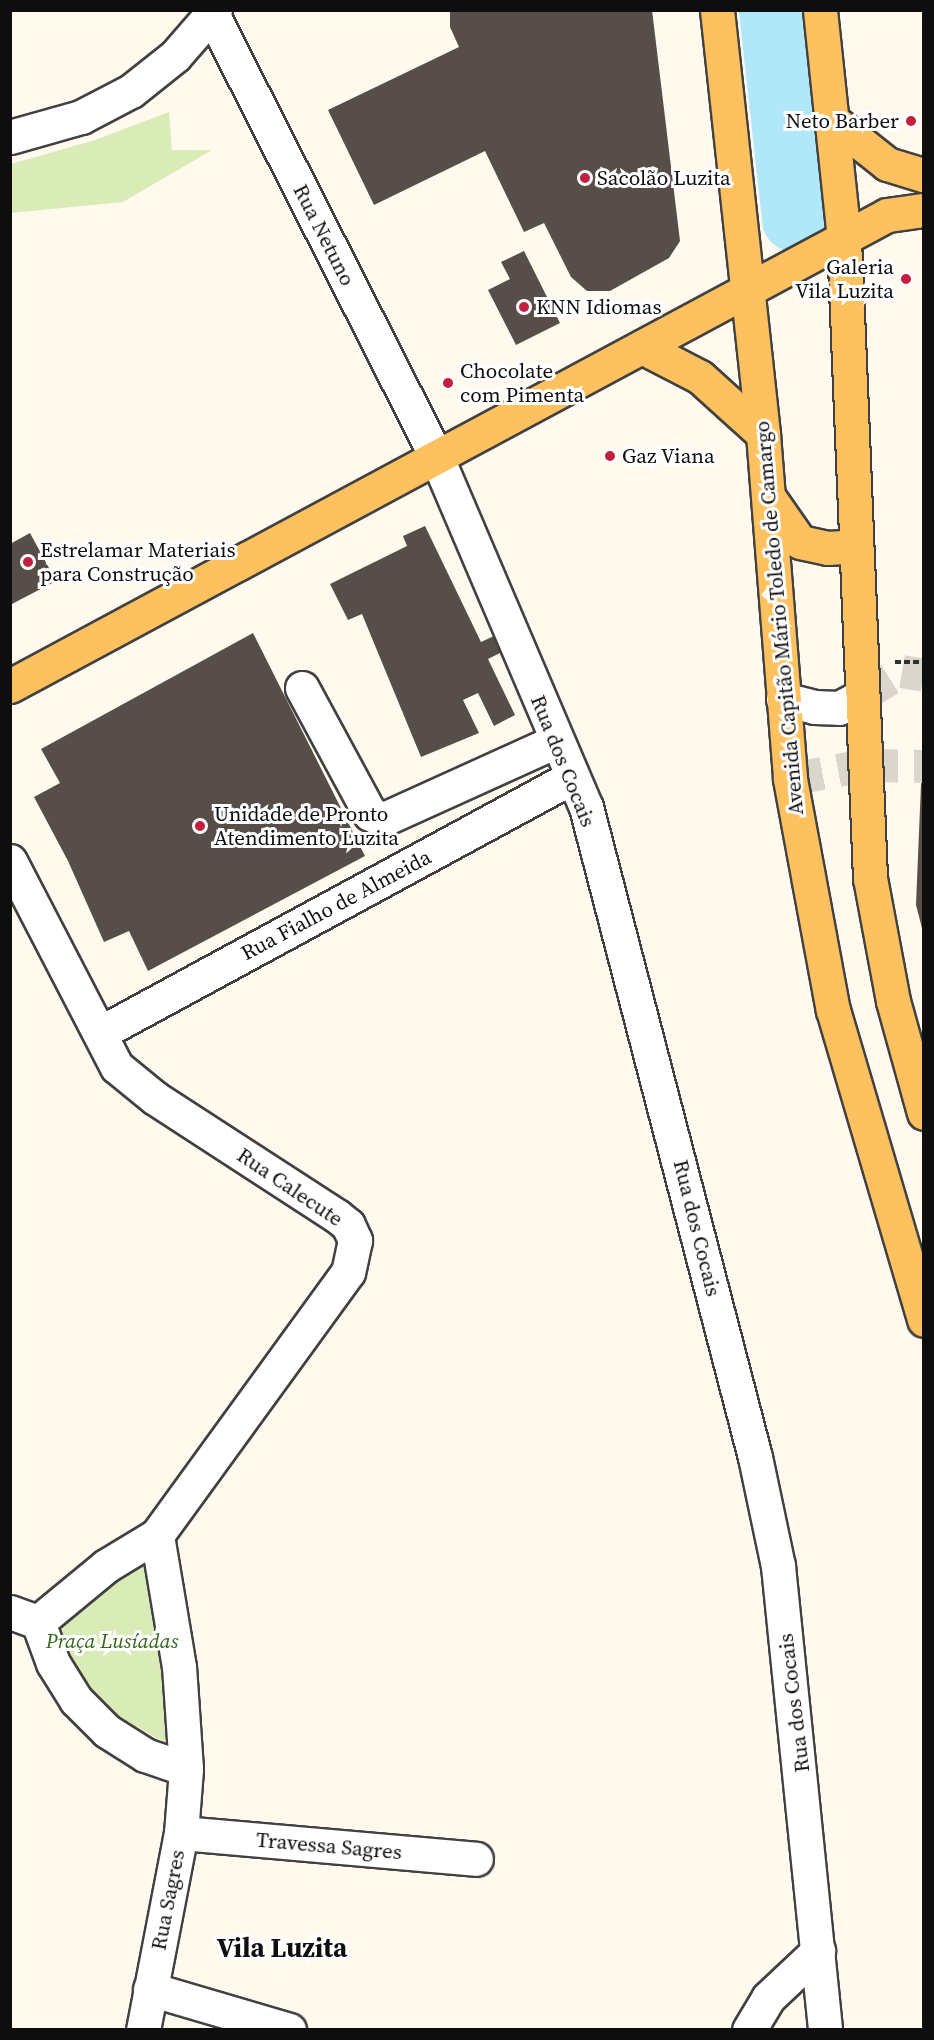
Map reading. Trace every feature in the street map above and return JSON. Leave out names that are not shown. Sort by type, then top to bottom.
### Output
[{"type":"main road","name":"Avenida Capitão Mário Toledo de Camargo","points":[[717,10],[763,434],[790,779],[833,1010],[924,1320]]},
{"type":"main road","points":[[820,10],[844,239],[854,546],[870,878],[892,1001],[924,1113]]},
{"type":"main road","points":[[833,121],[887,164],[924,175]]},
{"type":"main road","points":[[10,686],[887,215],[924,210]]},
{"type":"main road","points":[[642,347],[700,377],[763,434]]},
{"type":"main road","points":[[768,495],[800,542],[828,548],[854,546]]},
{"type":"street","points":[[10,137],[81,117],[131,91],[175,56],[212,11]]},
{"type":"street","name":"Rua Netuno","points":[[212,11],[437,458]]},
{"type":"street","name":"Rua dos Cocais","points":[[437,458],[586,807],[629,963],[755,1456],[779,1578],[825,2030]]},
{"type":"street","points":[[302,688],[370,814],[376,818],[393,817],[556,741]]},
{"type":"street","points":[[783,699],[814,707],[839,708],[862,696]]},
{"type":"street","name":"Rua Fialho de Almeida","points":[[100,1033],[572,777]]},
{"type":"street","name":"Rua Calecute","points":[[10,861],[117,1067],[129,1079],[337,1216],[348,1226],[355,1240],[348,1272],[157,1535]]},
{"type":"street","points":[[157,1535],[179,1667],[186,1769],[145,1755],[107,1731],[84,1708],[24,1617],[157,1535]]},
{"type":"street","name":"Rua Sagres","points":[[143,2030],[181,1833],[186,1769]]},
{"type":"street","name":"Travessa Sagres","points":[[181,1833],[476,1859]]},
{"type":"street","points":[[749,2030],[768,1998],[818,1951]]},
{"type":"street","points":[[150,1989],[289,2030]]},
{"type":"green space","points":[[169,112],[172,150],[212,150],[123,202],[11,213],[11,164],[95,140]]},
{"type":"green space","name":"Praça Lusíadas","points":[[144,1565],[161,1669],[166,1743],[119,1717],[91,1689],[70,1655],[59,1628],[117,1581]]},
{"type":"building","name":"Sacolão Luzita","points":[[450,10],[652,10],[680,241],[669,258],[610,291],[587,291],[571,277],[544,223],[524,232],[485,151],[374,205],[328,110],[459,47],[450,27]]},
{"type":"building","name":"KNN Idiomas","points":[[524,251],[560,323],[516,345],[488,290],[510,279],[501,262]]},
{"type":"building","points":[[425,526],[481,642],[494,636],[502,652],[488,659],[515,715],[494,726],[478,693],[463,700],[479,733],[421,757],[362,614],[348,620],[330,584],[407,546],[403,536]]},
{"type":"building","name":"Estrelamar Materiais para Construção","points":[[30,533],[56,581],[10,605],[10,544]]},
{"type":"building","name":"Unidade de Pronto Atendimento Luzita","points":[[253,633],[365,856],[148,971],[129,931],[104,942],[68,861],[34,797],[60,783],[41,749]]},
{"type":"building","points":[[922,760],[924,760],[923,932],[916,905]]},
{"type":"waterway","points":[[770,10],[793,220]]},
{"type":"tunnel","points":[[862,696],[902,671],[924,675]]},
{"type":"tunnel","points":[[790,779],[865,765],[924,766]]},
{"type":"place","name":"Neto Barber","points":[[911,121]]},
{"type":"place","name":"Sacolão Luzita","points":[[585,178]]},
{"type":"place","name":"Galeria Vila Luzita","points":[[906,279]]},
{"type":"place","name":"KNN Idiomas","points":[[524,307]]},
{"type":"place","name":"Chocolate com Pimenta","points":[[448,383]]},
{"type":"place","name":"Gaz Viana","points":[[610,456]]},
{"type":"place","name":"Estrelamar Materiais para Construção","points":[[28,562]]},
{"type":"place","name":"Unidade de Pronto Atendimento Luzita","points":[[200,826]]},
{"type":"district","name":"Vila Luzita","points":[[282,1948]]}]
